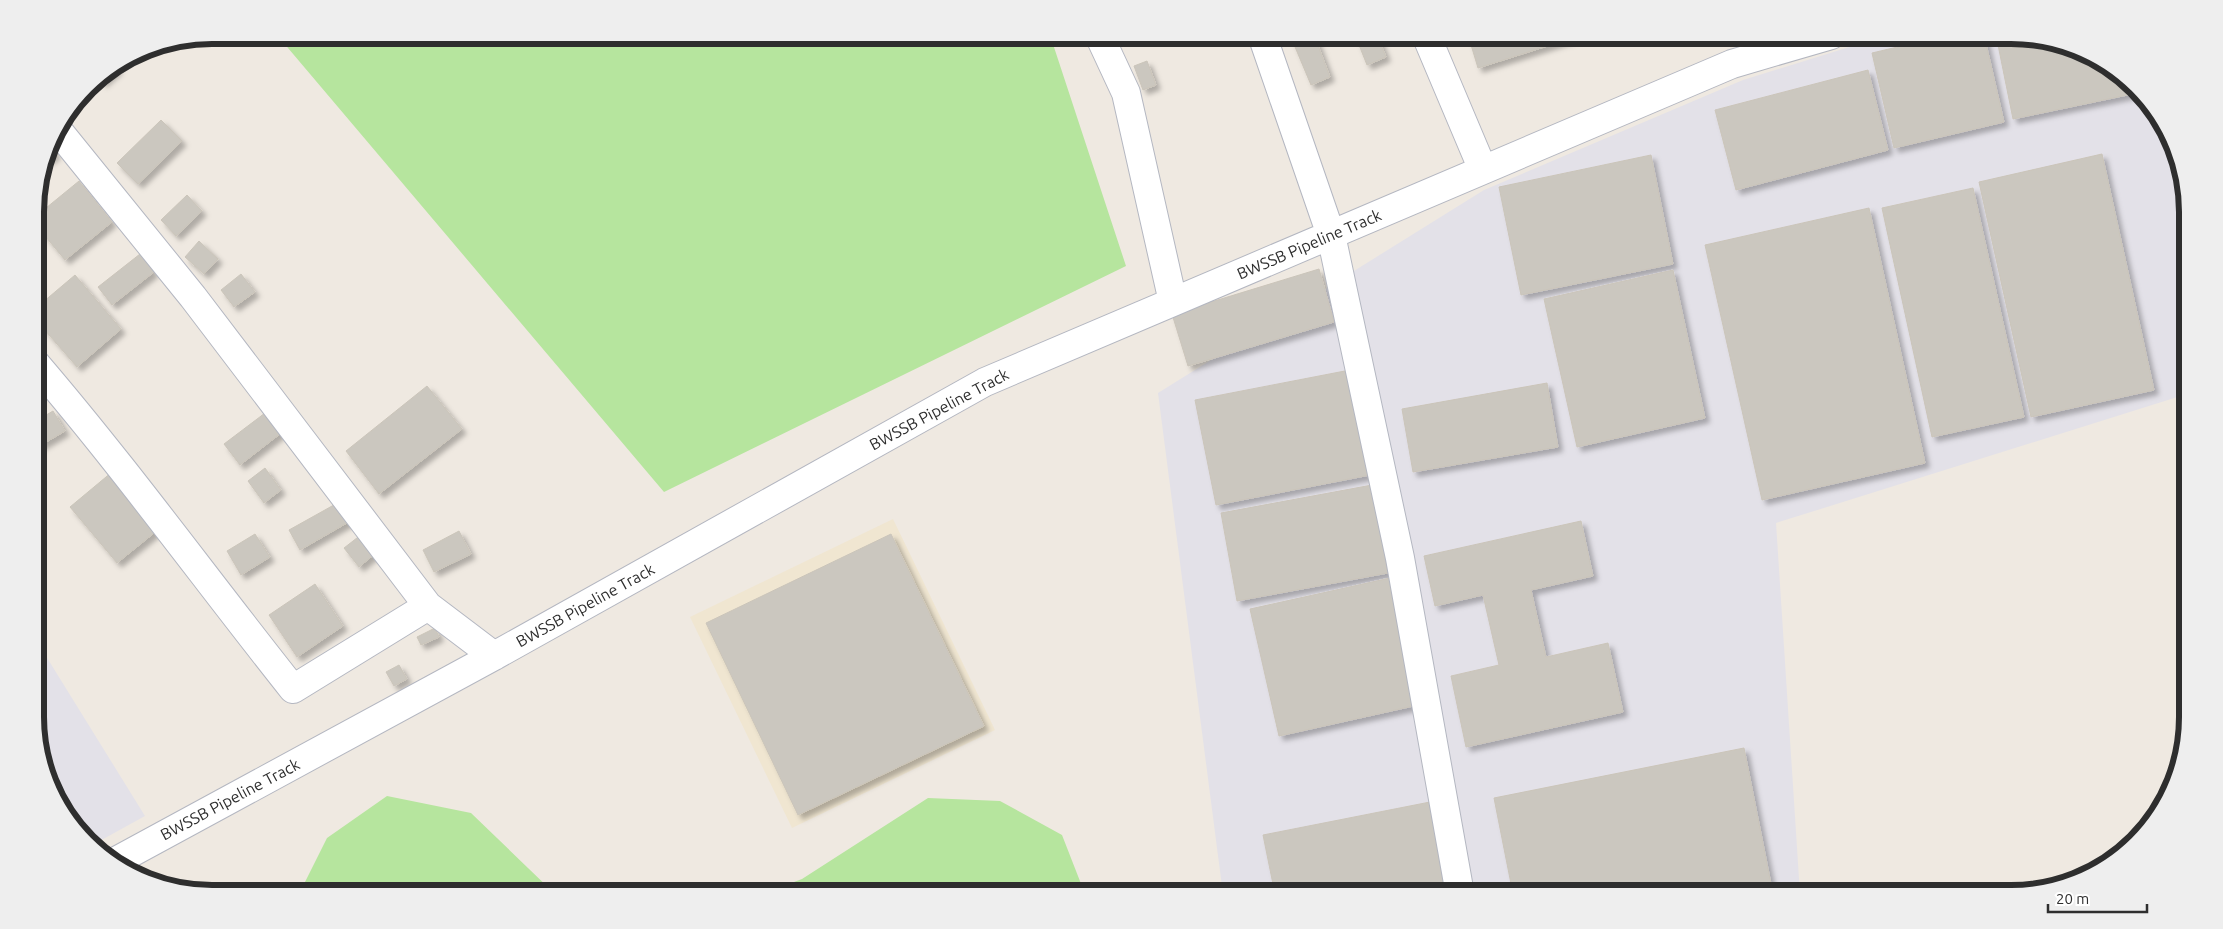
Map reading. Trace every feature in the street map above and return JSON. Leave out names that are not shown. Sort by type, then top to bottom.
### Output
[{"type":"street","points":[[1103,44],[1126,92],[1173,302]]},
{"type":"street","points":[[1265,44],[1331,235],[1400,558],[1458,885]]},
{"type":"street","points":[[1430,44],[1482,170]]},
{"type":"street","name":"BWSSB Pipeline Track","points":[[128,862],[985,382],[1732,64],[1800,44]]},
{"type":"street","points":[[62,135],[193,297],[428,606],[494,656]]},
{"type":"street","points":[[44,373],[74,409],[225,605],[293,689],[428,606]]},
{"type":"shaded area","points":[[1859,44],[2033,45],[2055,49],[2085,61],[2104,72],[2122,86],[2144,110],[2157,128],[2174,168],[2179,212],[2179,397],[1776,523],[1799,885],[1222,885],[1158,393],[1484,190],[1743,80]]},
{"type":"shaded area","points":[[893,519],[995,730],[792,828],[690,617]]},
{"type":"shaded area","points":[[44,653],[145,816],[99,841],[72,810],[61,791],[47,750],[44,728]]},
{"type":"green space","points":[[285,44],[1053,44],[1126,266],[664,492]]},
{"type":"green space","points":[[387,796],[471,813],[546,885],[304,885],[327,838]]},
{"type":"green space","points":[[928,798],[1000,801],[1062,835],[1081,885],[786,885],[802,879]]},
{"type":"building","points":[[1294,44],[1317,44],[1330,77],[1311,85]]},
{"type":"building","points":[[1359,44],[1381,44],[1386,57],[1367,65]]},
{"type":"building","points":[[1471,44],[1554,44],[1478,68]]},
{"type":"building","points":[[1910,44],[1986,44],[2004,122],[1894,148],[1872,53]]},
{"type":"building","points":[[1998,44],[2033,45],[2055,49],[2085,61],[2104,72],[2130,94],[2013,119]]},
{"type":"building","points":[[1147,61],[1156,85],[1143,90],[1134,66]]},
{"type":"building","points":[[1868,70],[1888,150],[1736,190],[1715,110]]},
{"type":"building","points":[[161,120],[182,141],[138,184],[117,163]]},
{"type":"building","points":[[2102,154],[2154,390],[2031,417],[1979,182]]},
{"type":"building","points":[[1651,155],[1673,264],[1521,295],[1499,187]]},
{"type":"building","points":[[79,181],[112,222],[65,260],[44,235],[44,210]]},
{"type":"building","points":[[1973,188],[2024,417],[1932,437],[1882,208]]},
{"type":"building","points":[[187,195],[202,211],[176,236],[161,220]]},
{"type":"building","points":[[1869,208],[1925,463],[1762,500],[1705,245]]},
{"type":"building","points":[[199,241],[218,259],[204,274],[185,257]]},
{"type":"building","points":[[140,254],[154,272],[112,305],[98,287]]},
{"type":"building","points":[[1319,269],[1334,322],[1188,366],[1172,314]]},
{"type":"building","points":[[1673,270],[1705,418],[1577,447],[1544,299]]},
{"type":"building","points":[[241,274],[255,292],[234,307],[221,290]]},
{"type":"building","points":[[75,275],[121,329],[77,367],[44,329],[44,301]]},
{"type":"building","points":[[1350,370],[1370,475],[1216,505],[1195,400]]},
{"type":"building","points":[[1547,383],[1558,447],[1413,472],[1402,409]]},
{"type":"building","points":[[427,386],[462,429],[379,494],[346,451]]},
{"type":"building","points":[[269,410],[285,430],[240,465],[224,444]]},
{"type":"building","points":[[53,411],[65,431],[44,443],[44,416]]},
{"type":"building","points":[[265,468],[281,490],[264,503],[248,481]]},
{"type":"building","points":[[112,472],[159,529],[117,563],[70,507]]},
{"type":"building","points":[[1372,485],[1388,573],[1237,601],[1221,513]]},
{"type":"building","points":[[341,501],[352,520],[300,550],[289,530]]},
{"type":"building","points":[[1581,521],[1593,576],[1531,590],[1546,657],[1608,643],[1623,712],[1466,747],[1451,676],[1499,665],[1483,595],[1435,606],[1424,556]]},
{"type":"building","points":[[459,531],[471,554],[434,572],[423,550]]},
{"type":"building","points":[[255,534],[270,557],[241,575],[227,551]]},
{"type":"building","points":[[362,534],[377,552],[359,567],[344,548]]},
{"type":"building","points":[[891,534],[984,726],[798,815],[706,623]]},
{"type":"building","points":[[1390,578],[1418,705],[1279,736],[1250,609]]},
{"type":"building","points":[[315,584],[343,626],[297,657],[269,615]]},
{"type":"building","points":[[435,628],[439,637],[421,645],[417,637]]},
{"type":"building","points":[[399,665],[407,679],[394,686],[386,672]]},
{"type":"building","points":[[1744,748],[1771,885],[1511,885],[1494,798]]},
{"type":"building","points":[[1430,802],[1446,885],[1273,885],[1263,835]]}]
